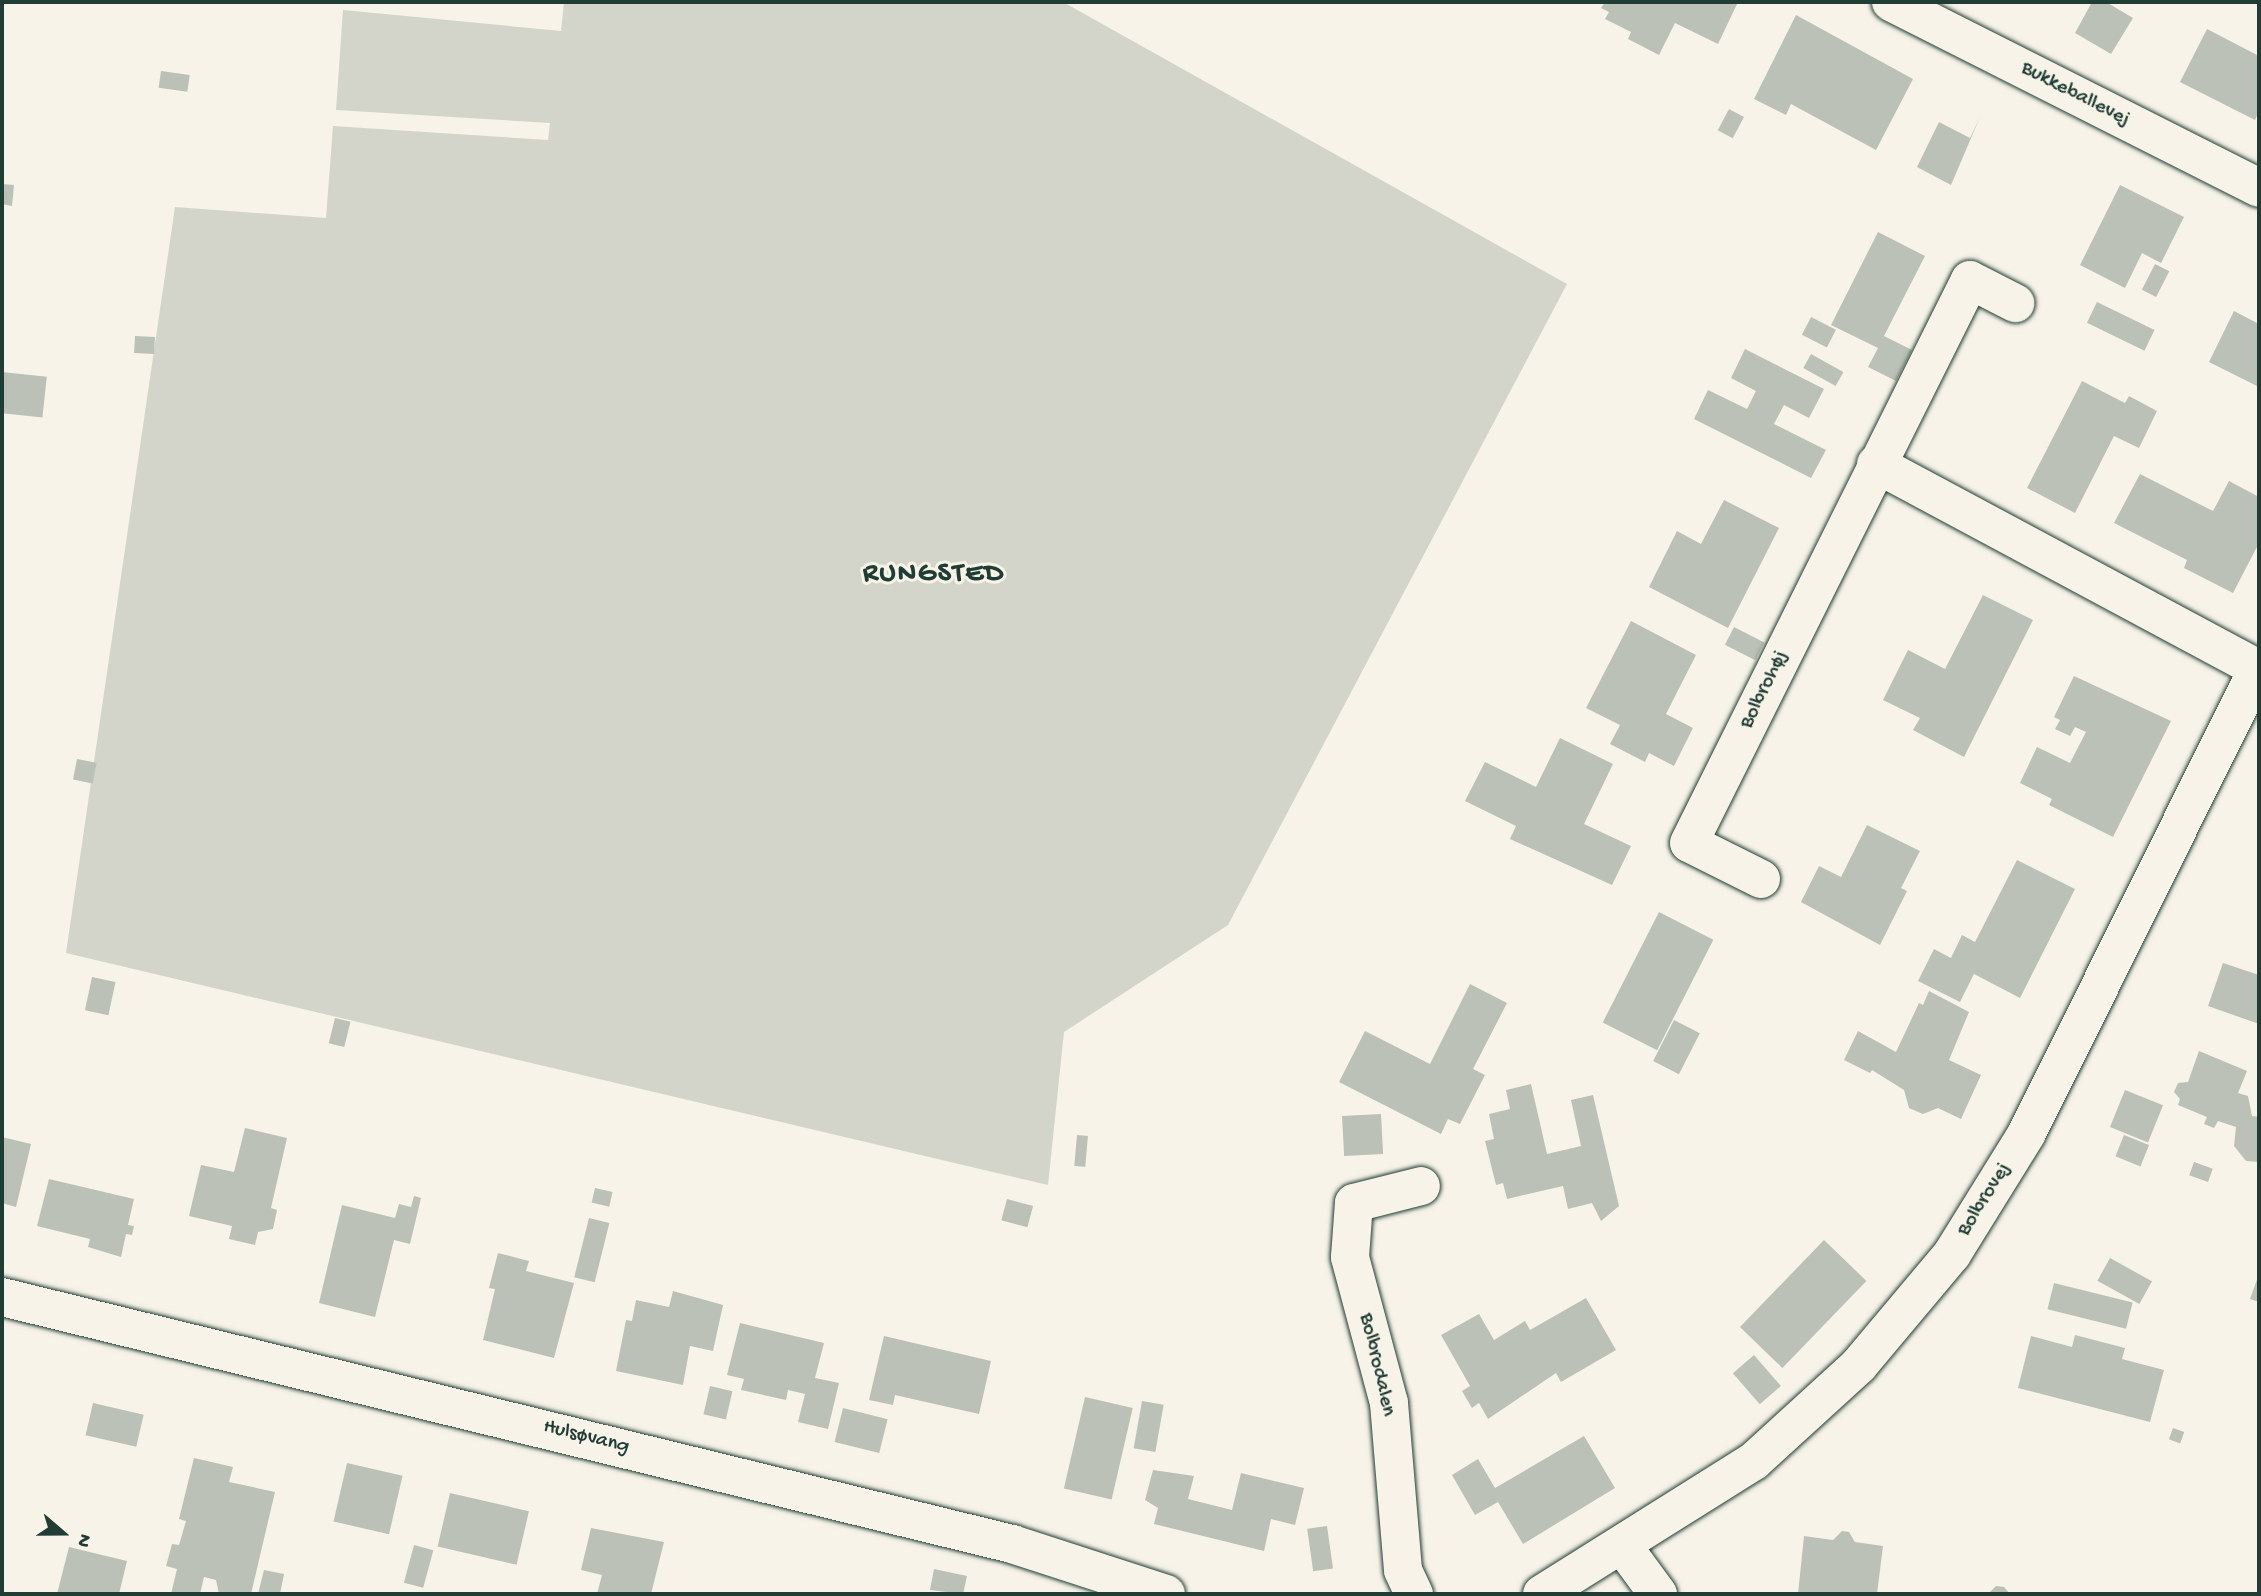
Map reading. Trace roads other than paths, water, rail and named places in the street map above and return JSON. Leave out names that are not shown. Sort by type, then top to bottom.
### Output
[{"type":"street","name":"Bukkeballevej","points":[[1891,2],[2259,188]]},
{"type":"street","name":"Bolbrohøj","points":[[1762,879],[1689,844],[1876,464],[1970,281],[2015,303]]},
{"type":"street","points":[[1876,464],[2259,668]]},
{"type":"street","name":"Bolbrovej","points":[[1542,1594],[1754,1461],[1859,1365],[1952,1254],[2027,1133],[2259,668]]},
{"type":"street","name":"Bolbrodalen","points":[[1414,1594],[1403,1570],[1389,1403],[1350,1257],[1354,1203],[1421,1186]]},
{"type":"street","name":"Hulsøvang","points":[[2,1297],[1012,1544],[1166,1594]]},
{"type":"street","points":[[1622,1545],[1658,1594]]},
{"type":"district","name":"RUNGSTED","points":[[934,575]]}]
